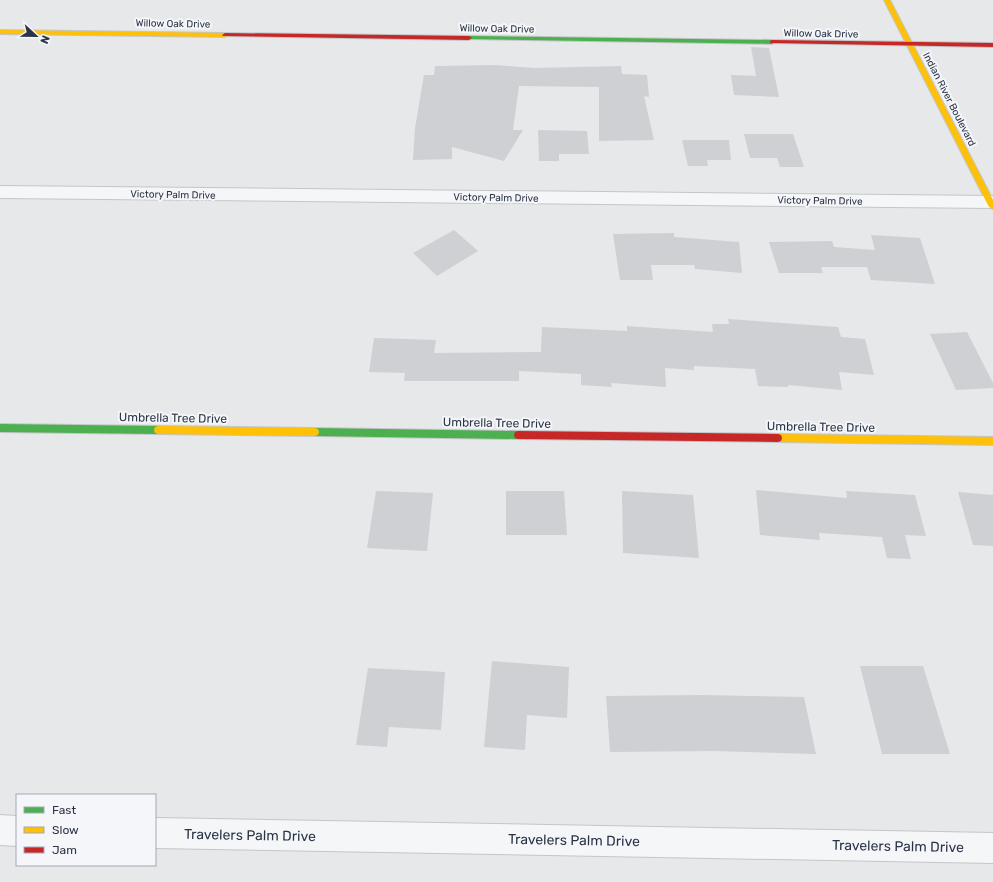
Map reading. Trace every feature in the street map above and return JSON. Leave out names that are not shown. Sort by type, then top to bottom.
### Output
[{"type":"street","name":"Indian River Boulevard","points":[[888,0],[992,204]]},
{"type":"street","name":"Willow Oak Drive","points":[[0,32],[993,45]]},
{"type":"street","name":"Victory Palm Drive","points":[[0,192],[992,204]]},
{"type":"street","name":"Umbrella Tree Drive","points":[[0,428],[993,441]]},
{"type":"street","points":[[0,830],[16,831]]},
{"type":"street","name":"Travelers Palm Drive","points":[[156,833],[993,848]]},
{"type":"building","points":[[751,47],[769,48],[779,97],[734,95],[731,75],[756,76]]},
{"type":"building","points":[[495,65],[534,68],[621,66],[622,74],[647,75],[649,97],[644,96],[654,140],[599,141],[599,87],[519,86],[513,130],[523,130],[504,161],[452,147],[452,159],[413,160],[415,128],[424,75],[434,75],[435,66]]},
{"type":"building","points":[[538,130],[587,131],[589,154],[559,154],[559,161],[539,161]]},
{"type":"building","points":[[744,134],[793,134],[804,167],[780,167],[777,158],[750,158]]},
{"type":"building","points":[[682,140],[729,140],[731,160],[707,160],[708,166],[688,166]]},
{"type":"building","points":[[454,230],[478,251],[437,276],[413,253]]},
{"type":"building","points":[[674,233],[674,237],[739,242],[742,273],[695,269],[694,265],[651,265],[653,280],[620,280],[613,234]]},
{"type":"building","points":[[871,235],[920,238],[935,284],[871,280],[867,267],[821,267],[823,273],[779,273],[769,242],[832,241],[834,247],[875,250]]},
{"type":"building","points":[[728,319],[838,327],[841,337],[865,339],[874,375],[839,372],[842,390],[788,385],[788,387],[758,386],[755,369],[694,366],[694,370],[665,368],[666,387],[611,383],[612,387],[581,385],[581,374],[519,371],[519,381],[404,381],[405,373],[369,372],[374,338],[436,340],[434,353],[541,352],[542,327],[627,331],[627,326],[713,332],[712,324],[729,324]]},
{"type":"building","points":[[967,332],[993,383],[993,388],[956,390],[930,334]]},
{"type":"building","points":[[756,490],[847,498],[846,491],[915,495],[926,536],[905,535],[911,559],[887,558],[882,537],[819,533],[820,540],[760,535]]},
{"type":"building","points":[[376,491],[433,493],[427,551],[367,548]]},
{"type":"building","points":[[506,491],[564,491],[567,535],[506,535]]},
{"type":"building","points":[[622,491],[693,495],[699,558],[623,553]]},
{"type":"building","points":[[958,492],[993,495],[993,546],[973,545]]},
{"type":"building","points":[[492,661],[569,667],[567,718],[527,715],[525,750],[484,747]]},
{"type":"building","points":[[860,666],[923,666],[950,754],[882,754]]},
{"type":"building","points":[[368,668],[445,672],[441,730],[389,727],[387,747],[356,745]]},
{"type":"building","points":[[703,695],[804,697],[816,754],[713,751],[610,752],[606,696]]},
{"type":"traffic: fast","points":[[469,38],[772,42]]},
{"type":"traffic: fast","points":[[0,428],[158,430]]},
{"type":"traffic: fast","points":[[315,432],[518,435]]},
{"type":"traffic: slow","points":[[887,0],[993,207]]},
{"type":"traffic: slow","points":[[0,32],[225,35]]},
{"type":"traffic: slow","points":[[158,430],[315,432]]},
{"type":"traffic: slow","points":[[778,438],[993,441]]},
{"type":"traffic: jam","points":[[225,35],[469,38]]},
{"type":"traffic: jam","points":[[772,42],[993,45]]},
{"type":"traffic: jam","points":[[518,435],[778,438]]}]
